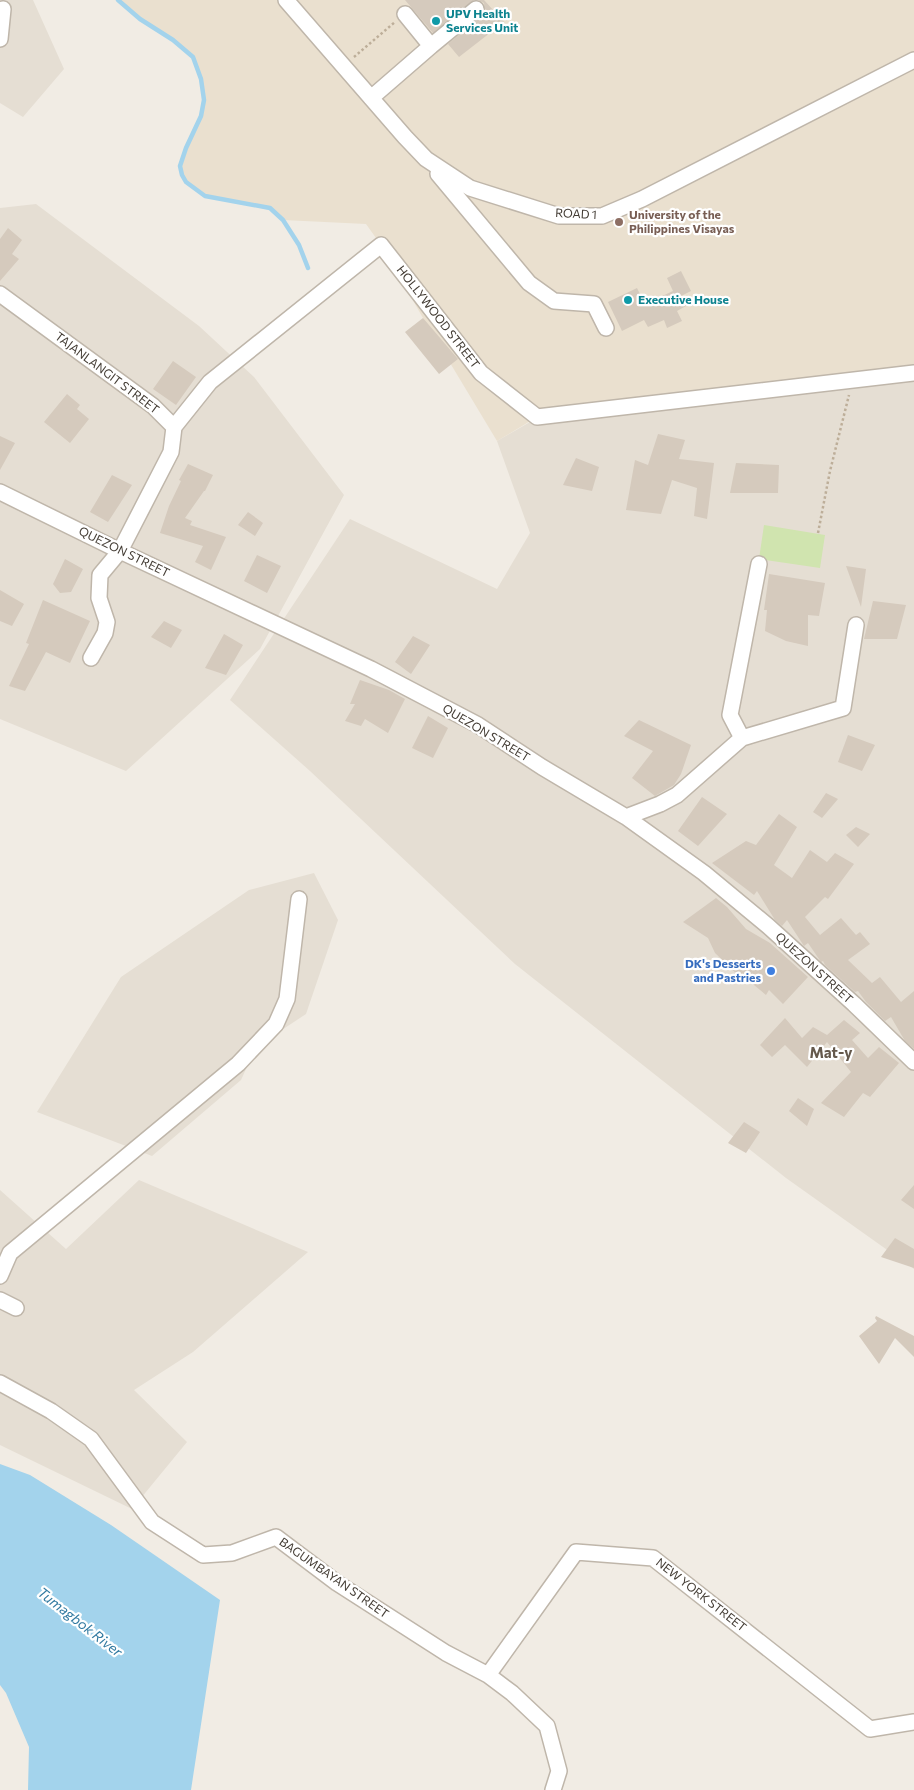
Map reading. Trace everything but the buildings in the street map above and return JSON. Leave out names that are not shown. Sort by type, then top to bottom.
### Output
[{"type":"street","name":"ROAD 1","points":[[286,0],[426,159],[470,188],[559,216],[602,216],[642,198],[914,60]]},
{"type":"street","points":[[0,39],[3,9]]},
{"type":"street","points":[[371,98],[476,9]]},
{"type":"street","points":[[405,14],[431,46]]},
{"type":"street","points":[[426,159],[529,283],[554,301],[594,304],[606,328]]},
{"type":"street","name":"HOLLYWOOD STREET","points":[[174,427],[210,382],[381,245],[481,373],[537,417],[914,373]]},
{"type":"street","name":"TAJANLANGIT STREET","points":[[0,294],[153,406],[174,427]]},
{"type":"street","points":[[91,658],[105,633],[107,622],[99,598],[100,575],[120,551],[171,452],[174,427]]},
{"type":"street","name":"QUEZON STREET","points":[[0,492],[120,551],[371,669],[478,725],[542,767],[626,817],[704,873],[768,926],[854,1004],[914,1062]]},
{"type":"street","points":[[742,738],[730,716],[759,564]]},
{"type":"street","points":[[626,817],[660,804],[677,795],[742,738],[843,708],[856,625]]},
{"type":"street","points":[[0,1276],[10,1253],[238,1064],[276,1024],[287,998],[300,899]]},
{"type":"street","points":[[0,1300],[16,1308]]},
{"type":"street","name":"BAGUMBAYAN STREET","points":[[0,1383],[51,1411],[91,1439],[152,1522],[203,1555],[232,1553],[276,1537],[338,1583],[438,1648],[488,1675],[512,1693],[547,1726],[559,1772],[553,1790]]},
{"type":"street","name":"NEW YORK STREET","points":[[488,1675],[576,1552],[654,1558],[870,1729],[914,1722]]},
{"type":"path","points":[[343,66],[405,14]]},
{"type":"path","points":[[818,533],[830,471],[850,390]]},
{"type":"shaded area","points":[[0,0],[33,0],[64,69],[23,117],[0,103]]},
{"type":"shaded area","name":"University of the Philippines Visayas","points":[[118,0],[914,0],[914,371],[537,417],[497,441],[381,245],[366,224],[283,220],[270,208],[205,196],[186,182],[180,166],[201,115],[204,100],[201,79],[192,57],[173,40],[140,19]]},
{"type":"shaded area","points":[[36,204],[199,326],[254,377],[344,495],[260,649],[126,771],[0,719],[0,208]]},
{"type":"shaded area","name":"Mat-y","points":[[914,371],[914,1269],[786,1178],[515,964],[310,771],[230,700],[350,519],[497,589],[530,533],[497,441],[537,418]]},
{"type":"shaded area","points":[[314,873],[338,920],[306,1014],[256,1047],[241,1080],[152,1156],[37,1112],[121,977],[249,890]]},
{"type":"shaded area","points":[[139,1180],[308,1252],[193,1352],[134,1390],[187,1442],[132,1509],[0,1445],[0,1190],[66,1249]]},
{"type":"green space","points":[[764,525],[825,535],[820,568],[759,559]]},
{"type":"water","name":"Tumagbok River","points":[[0,1464],[30,1475],[111,1525],[220,1600],[191,1790],[28,1790],[29,1747],[6,1693],[0,1685]]},
{"type":"waterway","points":[[118,0],[140,19],[173,40],[193,57],[201,79],[204,100],[201,116],[180,166],[186,182],[205,196],[270,208],[283,220],[299,245],[308,268]]},
{"type":"place","name":"UPV Health Services Unit","points":[[436,21]]},
{"type":"place","name":"University of the Philippines Visayas","points":[[619,222]]},
{"type":"place","name":"Executive House","points":[[628,300]]},
{"type":"place","name":"DK's Desserts and Pastries","points":[[771,971]]},
{"type":"district","name":"Mat-y","points":[[831,1053]]}]
